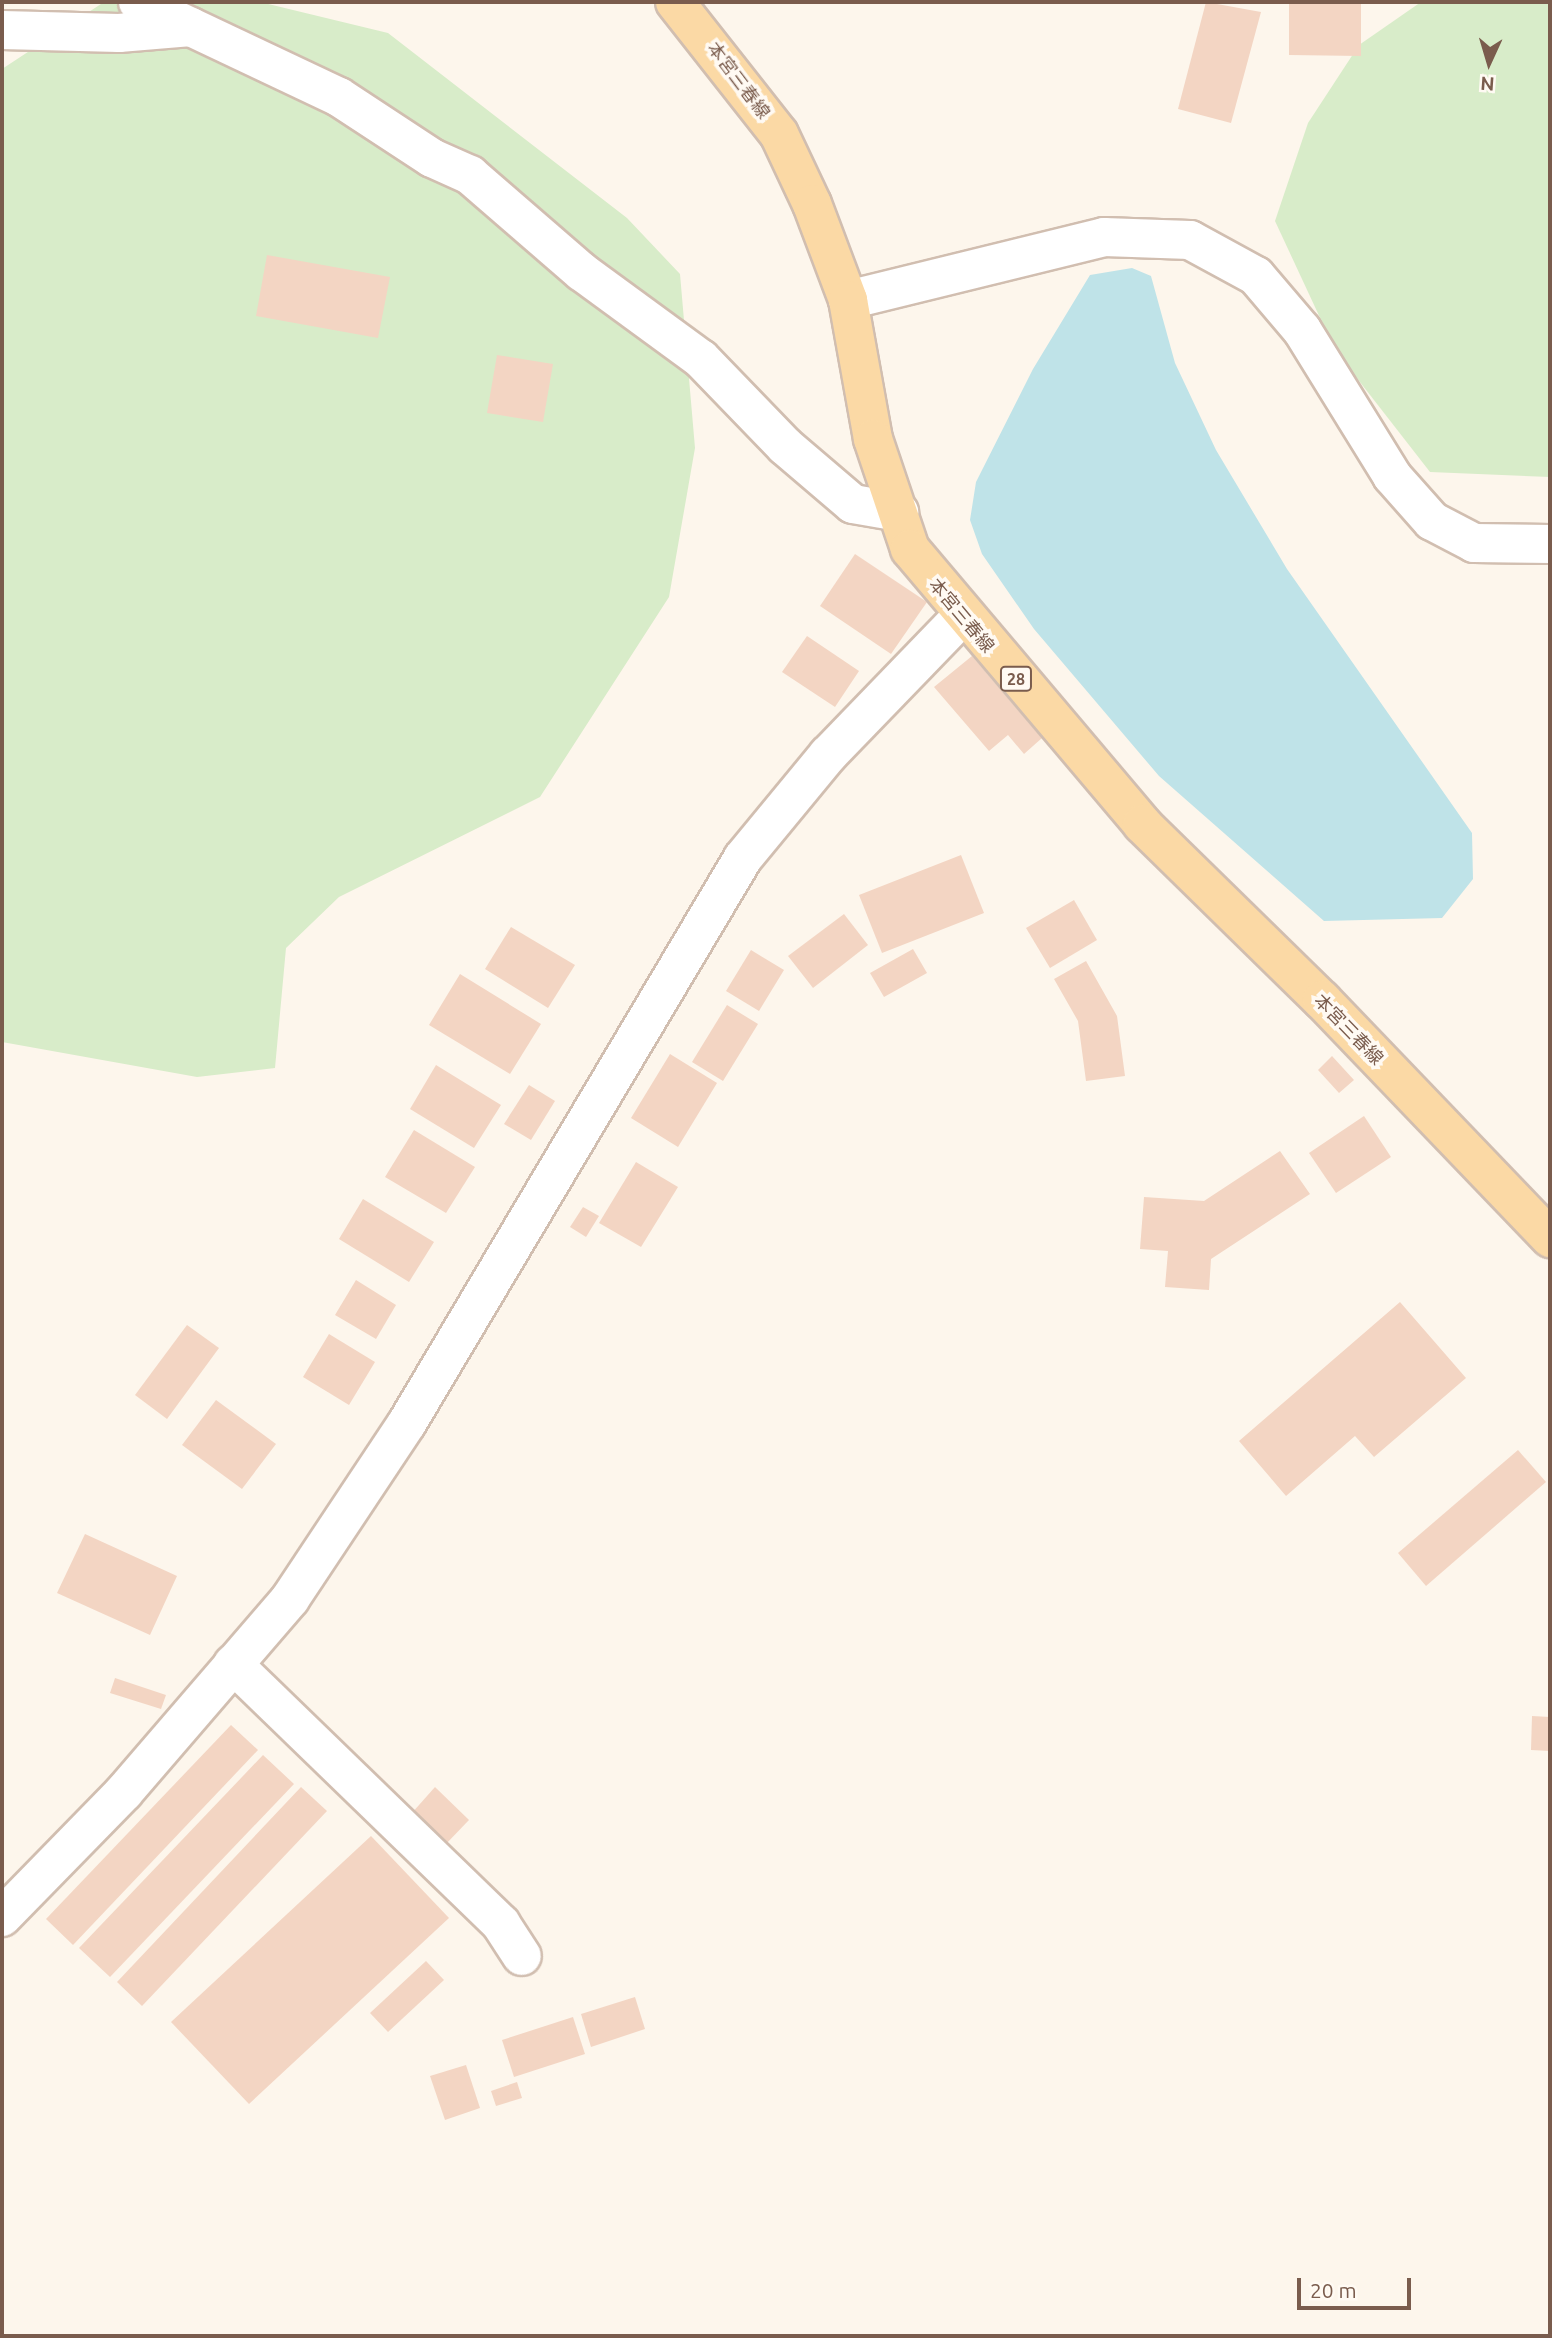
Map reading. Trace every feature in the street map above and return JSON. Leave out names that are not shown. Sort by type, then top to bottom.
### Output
[{"type":"main road","name":"本宮三春線","points":[[675,2],[779,134],[848,300],[873,439],[910,549],[962,616],[1142,824],[1322,1000],[1550,1238]]},
{"type":"street","points":[[138,2],[197,26],[339,97],[432,158],[470,174],[582,272],[701,359],[785,446],[853,504],[899,512]]},
{"type":"street","points":[[2,30],[119,33],[197,26]]},
{"type":"street","points":[[848,300],[1104,237],[1190,240],[1256,276],[1302,330],[1392,476],[1432,522],[1474,543],[1550,544]]},
{"type":"street","points":[[2,1917],[124,1792],[290,1599],[407,1423],[743,858],[828,755],[962,616]]},
{"type":"street","points":[[233,1664],[501,1924],[522,1956]]},
{"type":"green space","points":[[104,2],[260,2],[388,33],[627,218],[680,274],[695,448],[669,597],[540,797],[339,897],[286,948],[275,1068],[197,1077],[2,1042],[2,69]]},
{"type":"green space","points":[[1421,2],[1550,2],[1550,477],[1430,472],[1335,350],[1275,221],[1308,123],[1359,45]]},
{"type":"water","points":[[1132,268],[1151,276],[1175,363],[1216,450],[1287,569],[1472,833],[1473,879],[1442,918],[1324,921],[1159,776],[1034,629],[982,554],[970,520],[976,482],[1033,369],[1090,275]]},
{"type":"building","points":[[1206,2],[1261,12],[1231,123],[1178,109]]},
{"type":"building","points":[[1289,2],[1361,2],[1361,56],[1289,55]]},
{"type":"building","points":[[267,255],[390,277],[378,338],[256,316]]},
{"type":"building","points":[[497,355],[553,364],[543,422],[487,413]]},
{"type":"building","points":[[855,554],[927,602],[891,654],[820,606]]},
{"type":"building","points":[[807,636],[859,671],[835,707],[782,672]]},
{"type":"building","points":[[972,656],[1042,738],[1024,754],[1008,735],[989,751],[934,687]]},
{"type":"building","points":[[961,855],[984,913],[882,953],[859,895]]},
{"type":"building","points":[[1074,900],[1097,940],[1050,968],[1026,928]]},
{"type":"building","points":[[844,914],[868,945],[813,988],[788,956]]},
{"type":"building","points":[[511,927],[575,965],[548,1008],[485,969]]},
{"type":"building","points":[[913,949],[927,973],[884,997],[870,973]]},
{"type":"building","points":[[751,950],[784,970],[759,1011],[726,991]]},
{"type":"building","points":[[1086,961],[1117,1016],[1125,1076],[1086,1081],[1078,1021],[1054,979]]},
{"type":"building","points":[[460,974],[541,1024],[510,1074],[429,1025]]},
{"type":"building","points":[[727,1005],[758,1024],[723,1081],[692,1062]]},
{"type":"building","points":[[670,1054],[717,1083],[678,1147],[631,1118]]},
{"type":"building","points":[[1332,1056],[1354,1080],[1339,1093],[1318,1070]]},
{"type":"building","points":[[436,1065],[501,1105],[474,1148],[410,1109]]},
{"type":"building","points":[[529,1085],[555,1101],[531,1140],[504,1124]]},
{"type":"building","points":[[1364,1116],[1391,1157],[1336,1193],[1309,1153]]},
{"type":"building","points":[[414,1130],[475,1167],[446,1213],[385,1177]]},
{"type":"building","points":[[1280,1151],[1310,1194],[1211,1259],[1209,1290],[1165,1287],[1168,1251],[1140,1249],[1144,1197],[1204,1201]]},
{"type":"building","points":[[636,1162],[678,1187],[641,1247],[599,1223]]},
{"type":"building","points":[[363,1199],[434,1242],[409,1282],[339,1239]]},
{"type":"building","points":[[583,1207],[599,1216],[586,1237],[570,1227]]},
{"type":"building","points":[[356,1280],[396,1305],[376,1339],[335,1315]]},
{"type":"building","points":[[1400,1302],[1466,1378],[1374,1457],[1355,1436],[1286,1496],[1239,1441]]},
{"type":"building","points":[[187,1325],[219,1348],[167,1419],[135,1395]]},
{"type":"building","points":[[329,1334],[375,1362],[349,1405],[303,1377]]},
{"type":"building","points":[[216,1400],[276,1444],[242,1489],[182,1445]]},
{"type":"building","points":[[1518,1450],[1546,1482],[1426,1586],[1398,1553]]},
{"type":"building","points":[[85,1534],[177,1576],[150,1635],[57,1593]]},
{"type":"building","points":[[115,1678],[166,1695],[161,1709],[110,1693]]},
{"type":"building","points":[[1532,1716],[1550,1717],[1550,1751],[1531,1750]]},
{"type":"building","points":[[231,1725],[258,1750],[73,1945],[46,1919]]},
{"type":"building","points":[[263,1755],[294,1784],[110,1977],[79,1948]]},
{"type":"building","points":[[301,1787],[327,1811],[142,2006],[117,1982]]},
{"type":"building","points":[[435,1787],[469,1820],[444,1846],[411,1814]]},
{"type":"building","points":[[371,1836],[449,1918],[249,2104],[171,2022]]},
{"type":"building","points":[[426,1961],[444,1980],[388,2032],[370,2013]]},
{"type":"building","points":[[635,1997],[645,2029],[591,2047],[581,2014]]},
{"type":"building","points":[[573,2017],[585,2054],[514,2077],[502,2040]]},
{"type":"building","points":[[466,2065],[480,2108],[445,2120],[430,2076]]},
{"type":"building","points":[[517,2082],[522,2098],[496,2106],[491,2091]]}]
